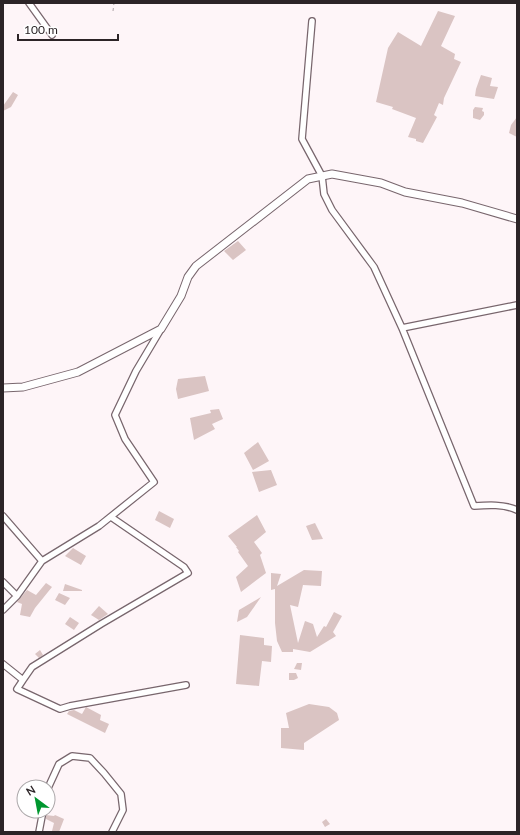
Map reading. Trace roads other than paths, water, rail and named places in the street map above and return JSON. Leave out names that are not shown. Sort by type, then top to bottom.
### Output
[{"type":"street","points":[[30,3],[52,35]]},
{"type":"street","points":[[312,21],[302,139],[322,176],[324,194],[332,210],[374,267],[402,328],[474,506],[488,505],[510,507],[517,510]]},
{"type":"street","points":[[3,610],[17,596],[42,560],[99,526],[154,482],[125,439],[115,415],[136,371],[181,296],[188,278],[196,266],[308,179],[332,174],[381,183],[405,192],[462,203],[517,219]]},
{"type":"street","points":[[402,328],[517,305]]},
{"type":"street","points":[[3,388],[23,387],[78,372],[161,329]]},
{"type":"street","points":[[3,516],[42,560]]},
{"type":"street","points":[[111,517],[184,567],[188,573],[100,624],[32,667],[17,689],[60,709],[186,685]]},
{"type":"street","points":[[3,582],[17,596]]},
{"type":"street","points":[[3,664],[24,680]]},
{"type":"street","points":[[52,779],[60,764],[72,756],[90,758],[120,794],[123,810],[112,832]]},
{"type":"street","points":[[39,832],[41,819]]}]
